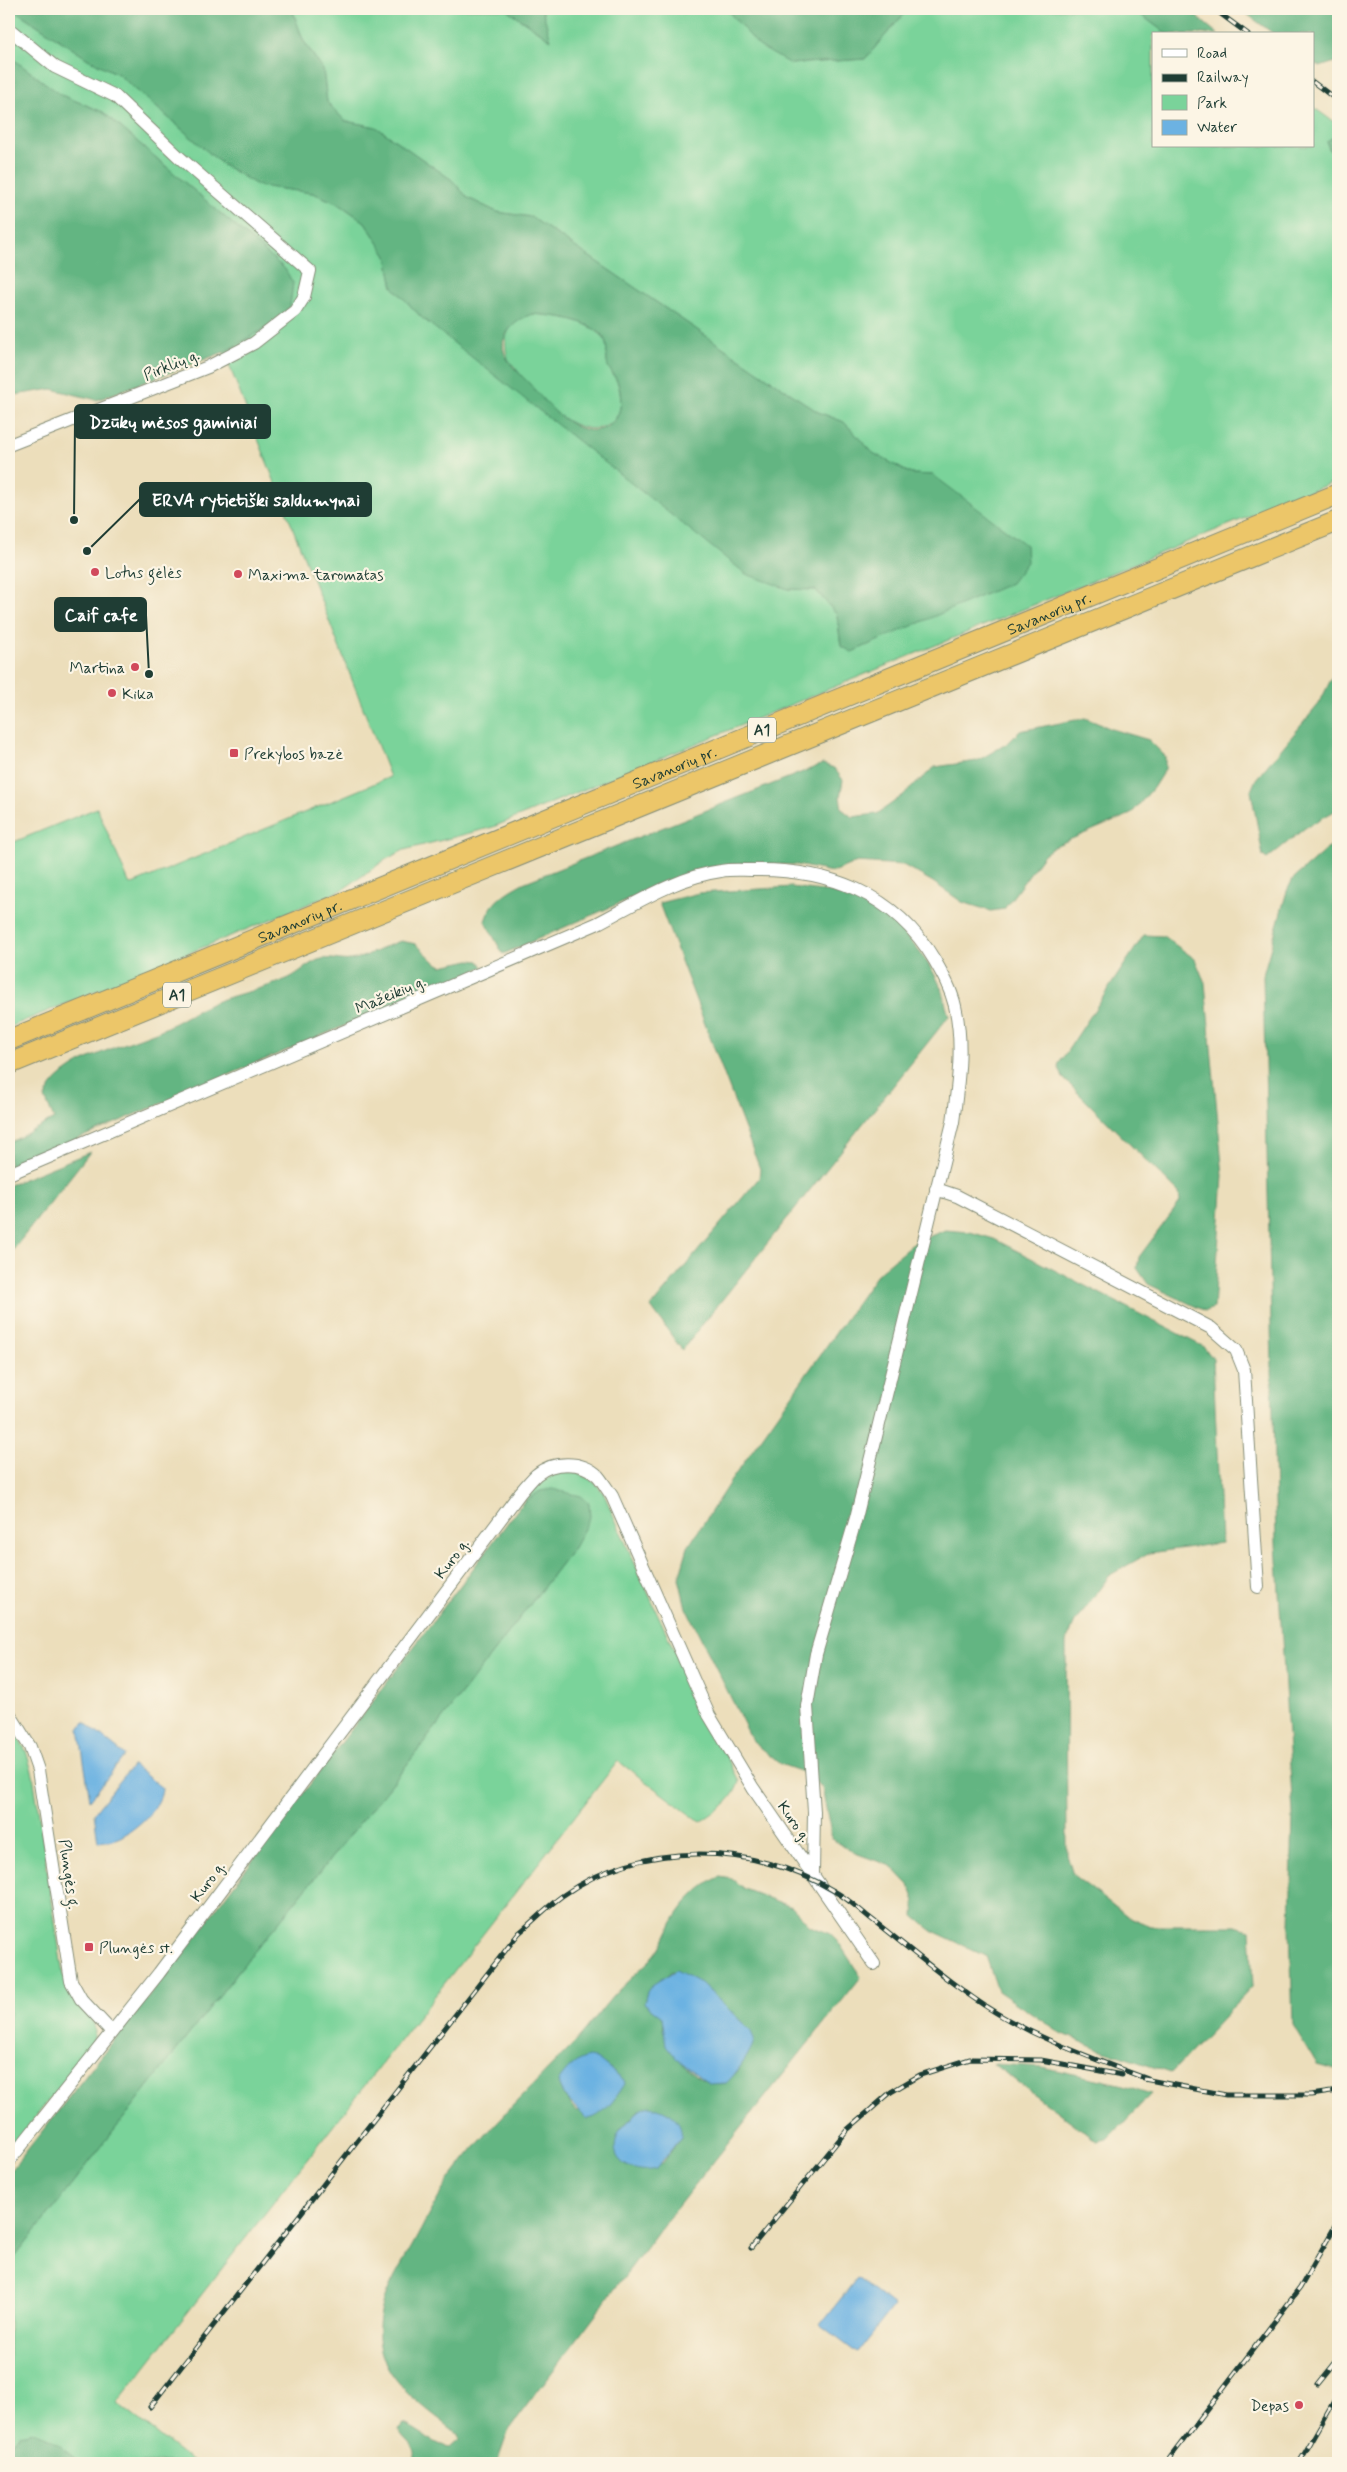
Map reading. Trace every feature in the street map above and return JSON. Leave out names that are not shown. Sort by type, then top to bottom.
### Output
[{"type":"highway","name":"Savanorių pr.","points":[[9,1040],[1338,494]]},
{"type":"highway","name":"Savanorių pr.","points":[[9,1064],[1338,521]]},
{"type":"street","name":"Pirklių g.","points":[[9,29],[55,67],[115,96],[206,182],[310,271],[304,297],[295,311],[254,342],[208,367],[9,445]]},
{"type":"street","name":"Mažeikių g.","points":[[9,1174],[596,924],[677,883],[721,871],[789,871],[844,883],[887,905],[913,931],[929,951],[946,979],[955,1004],[960,1034],[960,1062],[953,1122],[856,1518],[816,1654],[807,1706],[814,1812],[812,1873]]},
{"type":"street","points":[[936,1189],[965,1200],[1211,1328],[1236,1350],[1244,1370],[1258,1587]]},
{"type":"street","name":"Kuro g.","points":[[9,2161],[112,2032],[520,1493],[536,1474],[550,1467],[564,1464],[581,1466],[597,1475],[612,1496],[710,1715],[753,1788],[874,1964]]},
{"type":"street","name":"Plungės g.","points":[[9,1713],[30,1747],[38,1770],[71,1981],[81,1999],[112,2032]]},
{"type":"green space","points":[[9,9],[13,9],[88,59],[118,74],[222,164],[259,186],[313,193],[339,204],[365,222],[387,256],[393,287],[421,317],[788,589],[816,590],[837,615],[841,646],[933,475],[911,474],[873,453],[844,422],[818,412],[531,217],[497,212],[468,198],[452,180],[376,127],[345,121],[327,102],[323,70],[303,40],[292,9],[506,9],[550,39],[542,9],[726,9],[790,64],[865,59],[908,9],[1133,9],[1164,32],[1152,32],[1152,148],[1314,148],[1314,108],[1338,125],[1338,134],[1327,141],[1329,150],[1338,157],[1338,480],[493,827],[404,850],[385,860],[342,890],[9,1027],[9,844],[97,808],[130,885],[390,777],[224,352],[248,338],[285,269],[103,112],[61,95],[9,56]]},
{"type":"green space","points":[[13,9],[292,9],[303,40],[323,70],[327,102],[345,121],[376,127],[452,180],[468,198],[497,212],[531,217],[818,412],[844,422],[873,453],[911,474],[933,475],[1026,545],[1027,562],[1011,583],[852,652],[841,646],[837,615],[816,590],[788,589],[746,574],[421,317],[393,287],[387,256],[365,222],[339,204],[313,193],[259,186],[222,164],[118,74],[88,59]],"holes":[[[532,314],[577,321],[586,324],[604,337],[607,363],[617,380],[621,401],[616,419],[607,427],[595,430],[573,425],[553,410],[508,360],[504,352],[504,338],[512,326]]]},
{"type":"green space","points":[[506,9],[542,9],[551,40]]},
{"type":"green space","points":[[726,9],[908,9],[865,59],[790,64],[759,46]]},
{"type":"green space","points":[[1133,9],[1187,9],[1216,32],[1164,32]]},
{"type":"green space","points":[[1240,9],[1332,9],[1338,16],[1338,61],[1320,67],[1314,64],[1314,32],[1271,32]]},
{"type":"green space","points":[[9,56],[61,95],[103,112],[285,269],[293,283],[290,306],[274,323],[224,352],[97,400],[52,389],[9,396]]},
{"type":"green space","points":[[1338,134],[1338,157],[1329,150],[1327,141]]},
{"type":"green space","points":[[532,314],[578,321],[594,329],[604,339],[606,342],[607,363],[618,384],[621,398],[620,409],[616,418],[609,424],[600,428],[590,428],[578,426],[566,420],[542,400],[508,359],[506,336],[509,330],[512,325]]},
{"type":"green space","points":[[1338,665],[1338,809],[1305,828],[1267,859],[1263,856],[1251,791],[1256,779],[1319,704]]},
{"type":"green space","points":[[1085,718],[1112,729],[1149,740],[1165,756],[1165,769],[1153,788],[1131,814],[1057,845],[1044,854],[1004,909],[991,911],[962,902],[933,882],[903,865],[857,862],[832,872],[797,865],[744,863],[698,869],[503,954],[485,921],[495,903],[505,894],[523,883],[823,764],[834,768],[843,780],[840,797],[842,809],[852,817],[877,814],[902,796],[935,767],[977,761],[1008,743],[1020,731]]},
{"type":"green space","points":[[1338,839],[1338,2071],[1317,2065],[1293,2025],[1290,1926],[1293,1814],[1276,1544],[1263,975],[1287,891],[1293,879]]},
{"type":"green space","points":[[791,887],[843,895],[859,901],[883,915],[914,944],[930,967],[941,988],[949,1016],[682,1350],[651,1307],[759,1178],[760,1169],[659,903],[699,893]]},
{"type":"green space","points":[[1144,935],[1163,936],[1195,959],[1205,983],[1223,1176],[1214,1308],[1205,1311],[1148,1284],[1137,1268],[1139,1257],[1180,1202],[1179,1193],[1063,1078],[1058,1065]]},
{"type":"green space","points":[[401,941],[416,944],[442,966],[470,960],[479,961],[483,967],[9,1168],[9,1143],[54,1119],[45,1098],[52,1085],[64,1073],[79,1063],[163,1029],[213,1003],[289,978],[318,960],[351,960]]},
{"type":"green space","points":[[90,1152],[9,1255],[9,1185]]},
{"type":"green space","points":[[945,1230],[970,1232],[994,1239],[1204,1347],[1213,1359],[1221,1543],[1149,1553],[1110,1575],[1075,1622],[1066,1642],[1067,1855],[1073,1875],[1126,1915],[1150,1926],[1235,1926],[1250,1930],[1253,1986],[1171,2073],[1093,2047],[1057,2031],[998,1991],[986,1956],[931,1930],[914,1916],[915,1901],[909,1885],[891,1866],[855,1853],[832,1839],[822,1787],[803,1772],[780,1764],[753,1742],[686,1608],[679,1578],[688,1547],[730,1482],[879,1272],[914,1243]]},
{"type":"green space","points":[[564,1471],[586,1477],[603,1492],[685,1673],[739,1781],[737,1788],[724,1805],[700,1822],[618,1761],[117,2403],[194,2463],[82,2463],[69,2454],[19,2435],[9,2447],[9,2265],[240,1969],[395,1780],[575,1546],[540,1491],[521,1505],[540,1484],[551,1476]]},
{"type":"green space","points":[[552,1489],[581,1496],[589,1503],[590,1517],[575,1546],[395,1780],[240,1969],[9,2265],[9,2173],[175,1963],[521,1505],[540,1491]]},
{"type":"green space","points":[[9,1722],[26,1751],[33,1775],[63,1975],[71,1993],[92,2020],[95,2026],[95,2033],[87,2051],[9,2151]]},
{"type":"green space","points":[[720,1877],[732,1879],[744,1889],[792,1907],[810,1926],[831,1934],[837,1940],[861,1977],[663,2225],[509,2429],[497,2463],[411,2463],[414,2458],[413,2449],[398,2429],[404,2424],[444,2446],[450,2447],[459,2439],[458,2434],[420,2404],[397,2381],[388,2368],[382,2354],[379,2325],[384,2302],[393,2280],[439,2195],[464,2161],[510,2109],[585,2031],[613,1996],[651,1959],[659,1949],[680,1911],[695,1894]],"holes":[[[672,1971],[701,1983],[750,2030],[753,2044],[737,2072],[726,2083],[716,2084],[706,2081],[687,2068],[672,2049],[663,2029],[662,2017],[644,2003],[647,1992]],[[606,2065],[624,2080],[622,2088],[609,2106],[577,2112],[563,2095]],[[639,2110],[681,2137],[662,2164],[628,2167],[617,2154],[620,2130]]]},
{"type":"green space","points":[[993,2064],[1042,2067],[1120,2084],[1151,2094],[1108,2139],[1097,2141]]},
{"type":"green space","points":[[34,2432],[51,2439],[82,2463],[9,2463],[9,2447],[19,2435]]},
{"type":"water","points":[[84,1722],[125,1755],[90,1800],[79,1729]]},
{"type":"water","points":[[133,1765],[162,1788],[158,1802],[142,1821],[121,1837],[98,1842],[94,1813]]},
{"type":"water","points":[[676,1970],[701,1983],[750,2030],[754,2038],[743,2062],[726,2083],[710,2084],[676,2058],[666,2045],[662,2017],[644,2003],[647,1992],[652,1985]]},
{"type":"water","points":[[589,2057],[598,2059],[624,2080],[625,2084],[604,2111],[593,2118],[587,2119],[563,2095],[558,2082],[571,2066]]},
{"type":"water","points":[[650,2106],[668,2112],[677,2120],[680,2125],[681,2137],[656,2169],[634,2169],[621,2162],[617,2156],[615,2149],[616,2141],[626,2124],[639,2111]]},
{"type":"water","points":[[857,2278],[894,2306],[857,2353],[820,2325]]},
{"type":"railway","points":[[1214,9],[1245,32]]},
{"type":"railway","points":[[1314,83],[1338,101]]},
{"type":"railway","points":[[150,2407],[519,1933],[562,1896],[593,1878],[626,1865],[661,1857],[697,1854],[733,1856],[768,1863],[802,1875],[844,1897],[946,1978],[992,2011],[1058,2044],[1150,2080]]},
{"type":"railway","points":[[751,2248],[847,2130],[891,2092],[920,2075],[970,2059],[1041,2060],[1122,2075]]},
{"type":"railway","points":[[1144,2079],[1226,2095],[1311,2095],[1338,2091]]},
{"type":"railway","points":[[1166,2463],[1300,2288],[1338,2221]]},
{"type":"railway","points":[[1317,2384],[1338,2358]]},
{"type":"railway","points":[[1299,2463],[1338,2395]]},
{"type":"place","name":"Dzūkų mėsos gaminiai","points":[[74,520]]},
{"type":"place","name":"ERVA rytietiški saldumynai","points":[[87,551]]},
{"type":"place","name":"Lotus gėlės","points":[[95,572]]},
{"type":"place","name":"Maxima taromatas","points":[[238,574]]},
{"type":"place","name":"Martina","points":[[135,667]]},
{"type":"place","name":"Caif cafe","points":[[149,674]]},
{"type":"place","name":"Kika","points":[[112,693]]},
{"type":"place","name":"Prekybos bazė","points":[[234,753]]},
{"type":"place","name":"Plungės st.","points":[[89,1947]]},
{"type":"place","name":"Depas","points":[[1299,2405]]}]
